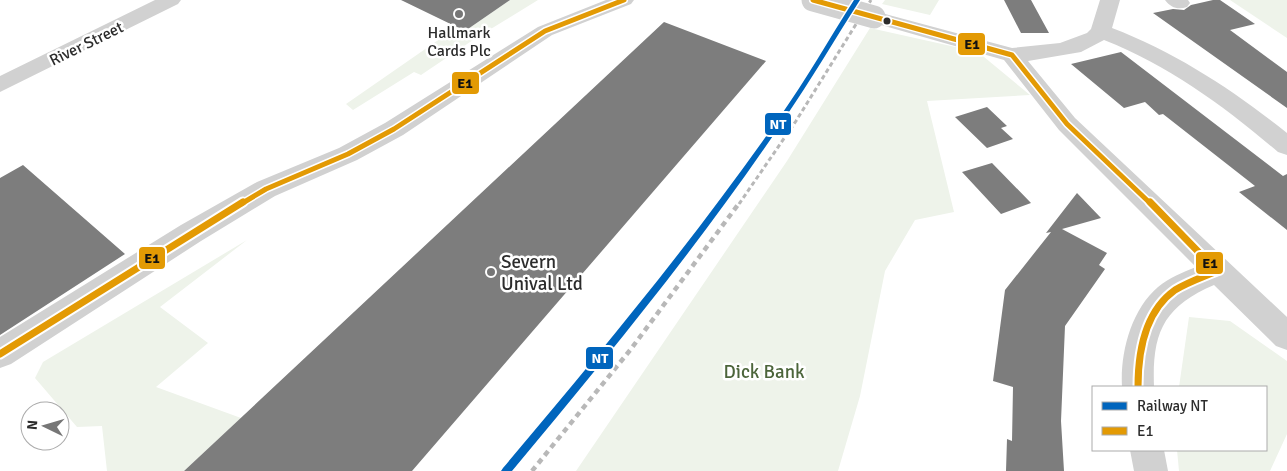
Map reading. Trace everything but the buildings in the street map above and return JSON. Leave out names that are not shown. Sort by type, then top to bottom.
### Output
[{"type":"street","name":"River Street","points":[[0,85],[171,0]]},
{"type":"street","points":[[0,354],[191,233],[266,189],[348,154],[394,129],[545,31],[624,0]]},
{"type":"street","points":[[813,0],[1012,55],[1047,52],[1082,44],[1094,38],[1101,31],[1110,0]]},
{"type":"street","points":[[1101,31],[1137,44],[1185,69],[1230,99],[1287,146]]},
{"type":"street","points":[[1012,55],[1067,124],[1131,183],[1217,271],[1287,337]]},
{"type":"street","points":[[1138,386],[1137,360],[1156,309],[1168,296],[1184,286],[1217,271]]},
{"type":"street","points":[[1147,451],[1151,471]]},
{"type":"green space","points":[[510,0],[538,0],[421,75],[414,72],[353,110],[346,104],[457,27],[465,31]]},
{"type":"green space","points":[[885,0],[939,0],[930,15],[882,4]]},
{"type":"green space","points":[[1230,0],[1287,0],[1287,38]]},
{"type":"green space","name":"Dick Bank","points":[[870,28],[978,52],[1030,95],[927,101],[954,212],[915,220],[885,271],[860,396],[838,471],[576,471],[787,161]]},
{"type":"green space","points":[[247,240],[160,307],[208,343],[156,387],[241,418],[184,471],[107,471],[102,426],[77,427],[70,419],[70,401],[55,401],[35,378],[43,362]]},
{"type":"green space","points":[[1189,317],[1230,321],[1287,361],[1287,434],[1270,471],[1179,471],[1177,451],[1267,451],[1267,386],[1179,386]]},
{"type":"railway","points":[[739,204],[796,121],[871,0]]},
{"type":"railway","points":[[532,471],[631,349],[740,202]]},
{"type":"rail line","name":"NT","points":[[506,471],[575,389],[708,221],[782,118],[857,0]]},
{"type":"transit line","name":"E1","points":[[0,354],[191,233],[266,189],[348,154],[394,129],[545,31],[624,0]]},
{"type":"transit line","name":"E1","points":[[813,0],[1012,55],[1067,124],[1131,183],[1217,271],[1174,291],[1160,304],[1153,314],[1143,337],[1138,386]]},
{"type":"place","name":"Hallmark Cards Plc","points":[[459,14]]},
{"type":"place","name":"Severn Unival Ltd","points":[[491,272]]}]
